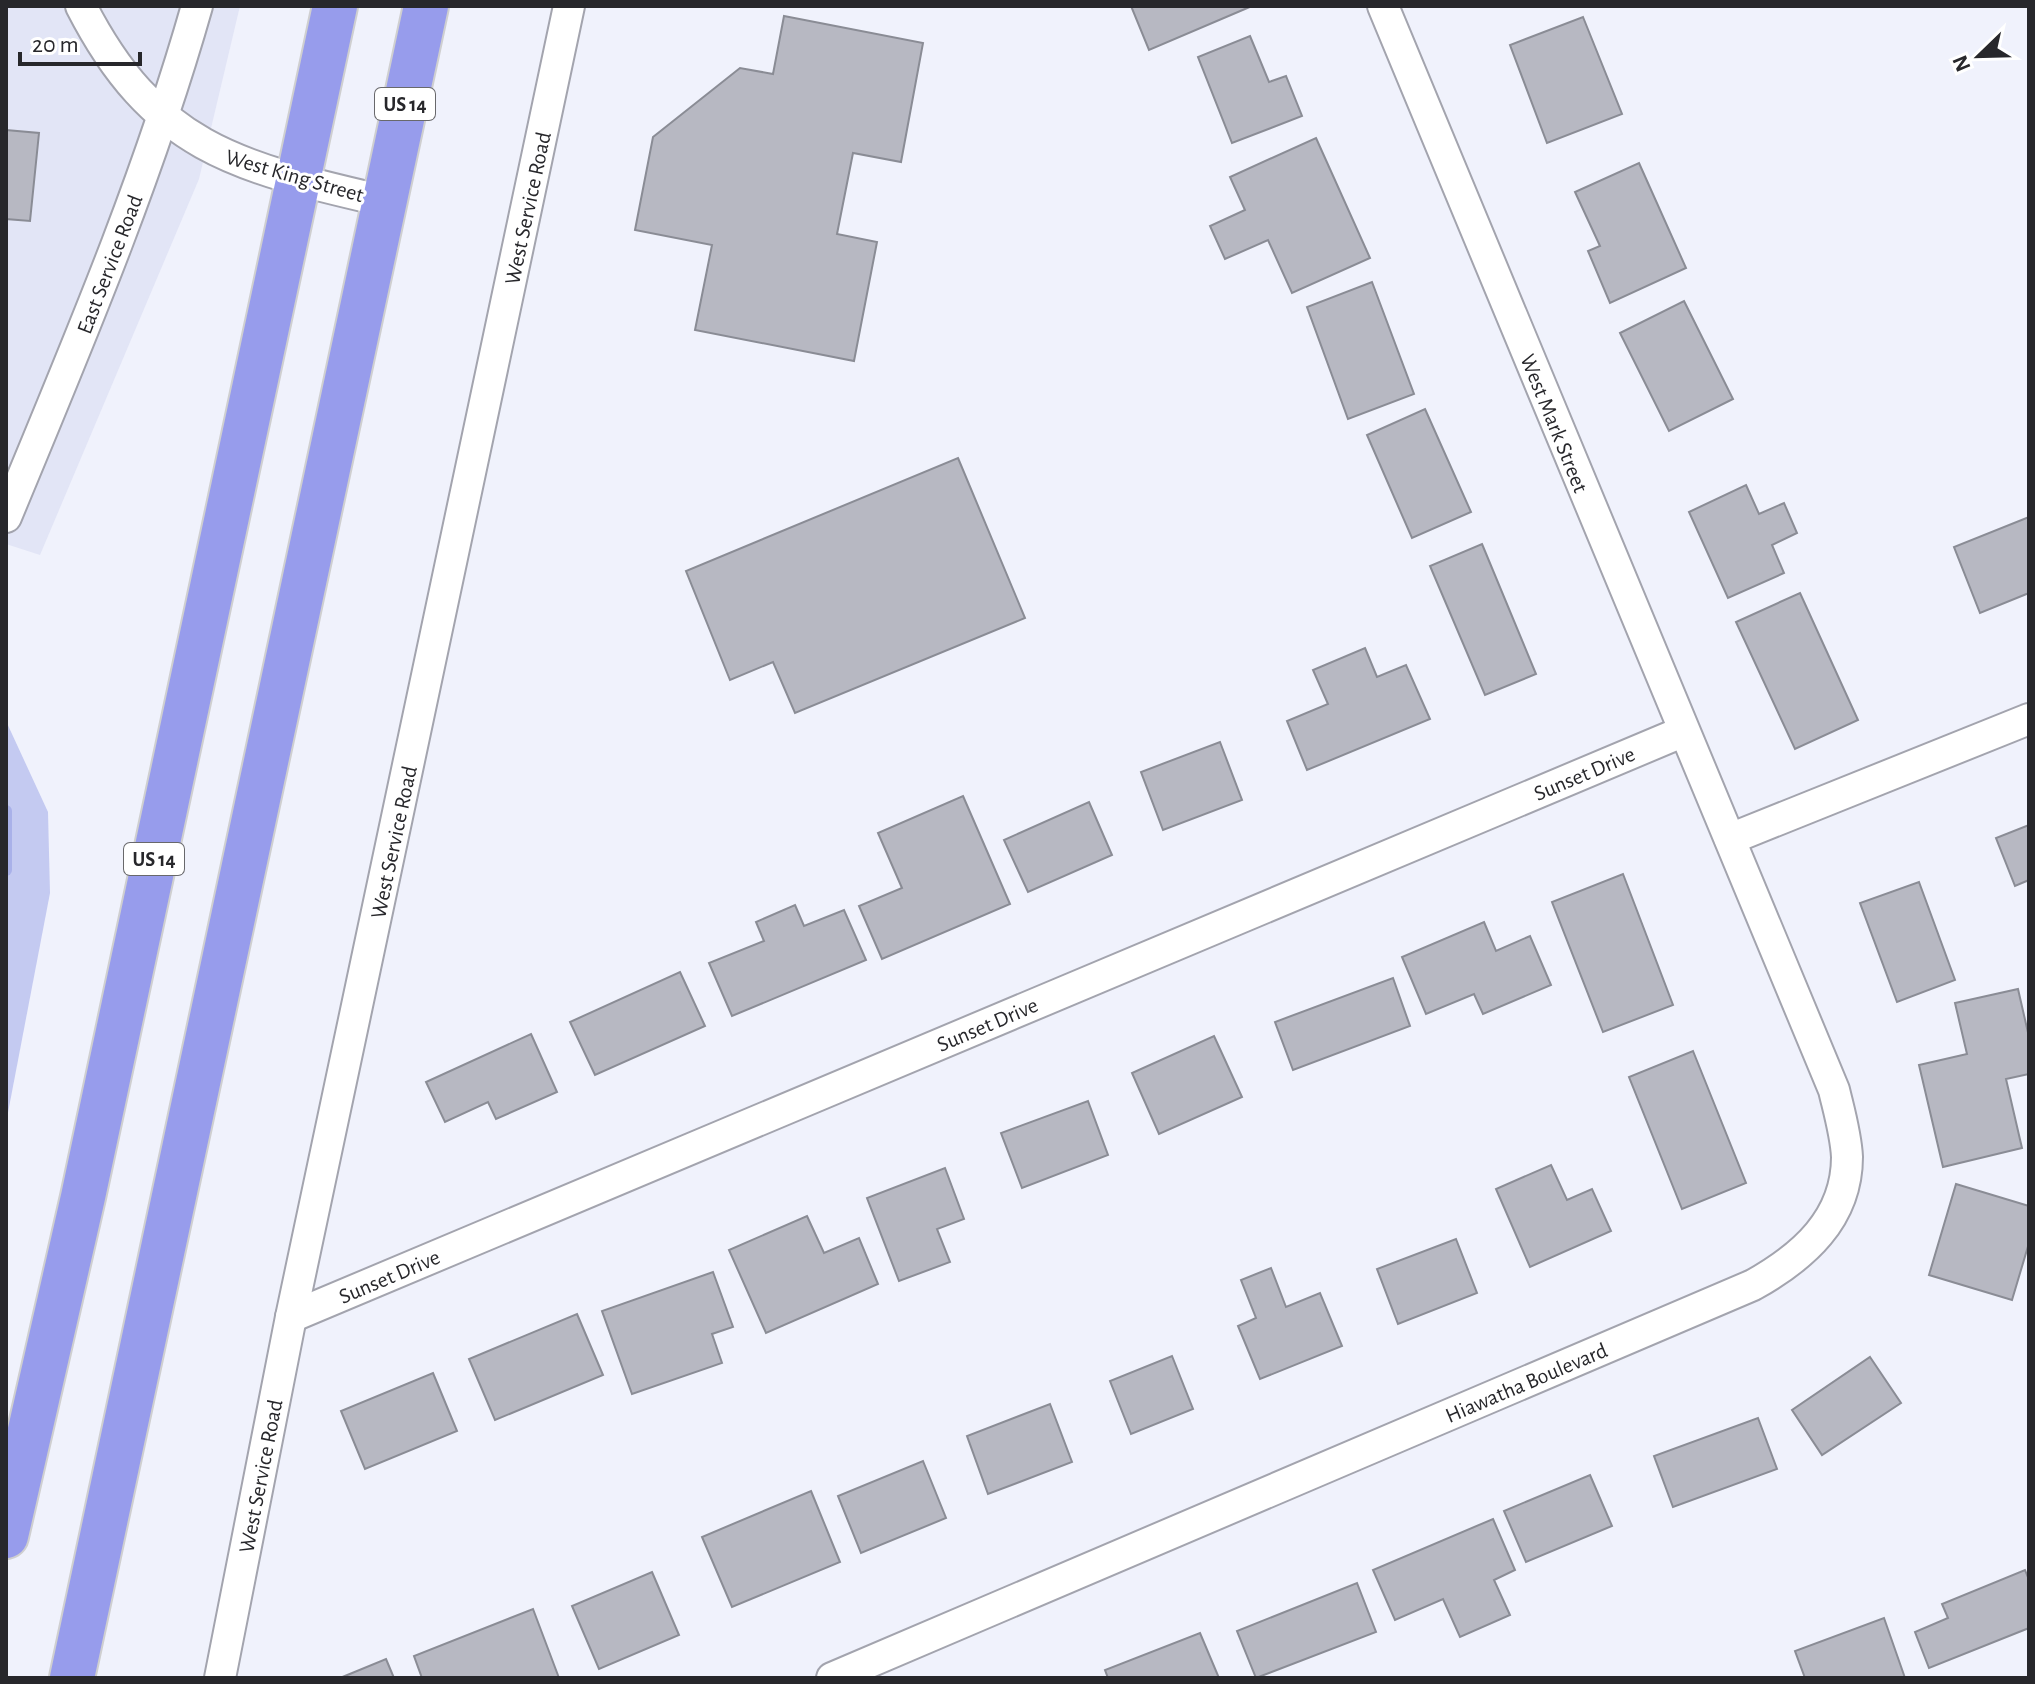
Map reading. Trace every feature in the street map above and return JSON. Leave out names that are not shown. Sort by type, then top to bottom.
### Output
[{"type":"highway","name":"US 14","points":[[6,1536],[83,1197],[335,6]]},
{"type":"highway","name":"US 14","points":[[384,201],[426,6]]},
{"type":"highway","points":[[72,1678],[384,201]]},
{"type":"street","name":"West King Street","points":[[81,6],[112,62],[164,119],[217,153],[299,181],[384,201]]},
{"type":"street","name":"East Service Road","points":[[6,517],[102,288],[164,119],[197,6]]},
{"type":"street","name":"West Service Road","points":[[220,1678],[291,1317],[569,6]]},
{"type":"street","name":"West Mark Street","points":[[1383,6],[1682,732],[1730,839]]},
{"type":"street","points":[[1730,839],[2029,719]]},
{"type":"street","name":"Sunset Drive","points":[[291,1317],[1682,732]]},
{"type":"street","name":"Hiawatha Boulevard","points":[[832,1678],[1738,1292],[1790,1264],[1824,1231],[1843,1187],[1847,1156],[1834,1090],[1730,839]]},
{"type":"shaded area","points":[[6,6],[240,6],[199,179],[40,555],[6,544]]},
{"type":"shaded area","points":[[6,721],[48,812],[50,893],[6,1123]]},
{"type":"building","points":[[1131,6],[1252,6],[1149,50]]},
{"type":"building","points":[[784,16],[923,43],[901,162],[853,153],[837,234],[877,242],[854,361],[695,330],[712,245],[635,230],[653,137],[740,68],[773,74]]},
{"type":"building","points":[[1583,17],[1622,114],[1547,143],[1510,45]]},
{"type":"building","points":[[1250,36],[1269,82],[1286,76],[1302,116],[1232,143],[1198,57]]},
{"type":"building","points":[[6,130],[39,133],[30,221],[6,219]]},
{"type":"building","points":[[1316,138],[1370,258],[1292,293],[1268,240],[1225,259],[1210,226],[1245,210],[1230,177]]},
{"type":"building","points":[[1639,163],[1686,268],[1610,303],[1588,251],[1600,246],[1575,192]]},
{"type":"building","points":[[1372,282],[1414,394],[1348,419],[1307,307]]},
{"type":"building","points":[[1684,301],[1733,399],[1669,431],[1620,333]]},
{"type":"building","points":[[1425,409],[1471,512],[1412,538],[1367,435]]},
{"type":"building","points":[[958,458],[1025,618],[795,713],[773,662],[730,680],[686,571]]},
{"type":"building","points":[[1746,485],[1759,514],[1784,503],[1797,533],[1772,545],[1784,573],[1728,598],[1689,512]]},
{"type":"building","points":[[2029,517],[2029,593],[1980,613],[1954,547]]},
{"type":"building","points":[[1482,544],[1536,674],[1485,695],[1430,566]]},
{"type":"building","points":[[1800,593],[1858,720],[1795,749],[1736,622]]},
{"type":"building","points":[[1365,648],[1377,677],[1406,665],[1430,719],[1307,770],[1287,721],[1328,704],[1313,670]]},
{"type":"building","points":[[1220,742],[1242,800],[1163,830],[1141,772]]},
{"type":"building","points":[[963,796],[1010,904],[882,959],[859,906],[902,888],[878,833]]},
{"type":"building","points":[[1089,802],[1112,855],[1028,892],[1004,840]]},
{"type":"building","points":[[2029,825],[2029,880],[2015,886],[1996,838]]},
{"type":"building","points":[[1623,874],[1673,1005],[1603,1032],[1552,902]]},
{"type":"building","points":[[1919,882],[1955,980],[1897,1002],[1860,903]]},
{"type":"building","points":[[795,905],[804,926],[844,910],[866,960],[732,1016],[709,963],[764,941],[756,922]]},
{"type":"building","points":[[1484,922],[1496,951],[1530,936],[1551,985],[1483,1014],[1474,994],[1426,1014],[1402,957]]},
{"type":"building","points":[[680,972],[705,1026],[595,1075],[570,1022]]},
{"type":"building","points":[[1393,978],[1410,1026],[1293,1070],[1275,1022]]},
{"type":"building","points":[[2018,989],[2029,1037],[2029,1074],[2006,1079],[2022,1148],[1943,1167],[1919,1065],[1967,1054],[1955,1003]]},
{"type":"building","points":[[531,1034],[557,1092],[496,1119],[488,1102],[445,1122],[426,1082]]},
{"type":"building","points":[[1214,1036],[1242,1097],[1159,1134],[1132,1073]]},
{"type":"building","points":[[1693,1051],[1746,1183],[1682,1209],[1629,1077]]},
{"type":"building","points":[[1088,1101],[1108,1155],[1022,1188],[1001,1133]]},
{"type":"building","points":[[1551,1165],[1567,1200],[1592,1189],[1611,1231],[1530,1267],[1496,1189]]},
{"type":"building","points":[[945,1168],[964,1219],[937,1229],[950,1262],[899,1281],[867,1198]]},
{"type":"building","points":[[1956,1184],[2029,1206],[2029,1243],[2012,1300],[1929,1275]]},
{"type":"building","points":[[807,1216],[824,1253],[859,1238],[878,1284],[766,1333],[729,1250]]},
{"type":"building","points":[[1456,1239],[1477,1293],[1398,1324],[1377,1269]]},
{"type":"building","points":[[1271,1268],[1286,1307],[1320,1293],[1342,1346],[1260,1379],[1238,1326],[1256,1318],[1241,1280]]},
{"type":"building","points":[[713,1272],[733,1327],[712,1334],[722,1363],[632,1394],[602,1311]]},
{"type":"building","points":[[577,1314],[603,1375],[495,1420],[469,1359]]},
{"type":"building","points":[[1172,1356],[1193,1409],[1131,1434],[1110,1381]]},
{"type":"building","points":[[1870,1357],[1901,1403],[1822,1455],[1792,1410]]},
{"type":"building","points":[[433,1373],[457,1431],[365,1469],[341,1411]]},
{"type":"building","points":[[1050,1404],[1072,1462],[988,1494],[967,1436]]},
{"type":"building","points":[[1758,1418],[1777,1469],[1673,1507],[1654,1456]]},
{"type":"building","points":[[923,1461],[946,1518],[861,1553],[838,1496]]},
{"type":"building","points":[[1590,1475],[1612,1526],[1526,1562],[1504,1511]]},
{"type":"building","points":[[811,1491],[840,1562],[732,1607],[702,1537]]},
{"type":"building","points":[[1493,1519],[1515,1570],[1494,1580],[1510,1615],[1460,1637],[1443,1599],[1395,1620],[1373,1570]]},
{"type":"building","points":[[2025,1570],[2029,1580],[2029,1628],[1929,1668],[1915,1632],[1948,1618],[1942,1604]]},
{"type":"building","points":[[652,1572],[679,1635],[599,1669],[572,1606]]},
{"type":"building","points":[[1357,1583],[1376,1632],[1256,1678],[1237,1631]]},
{"type":"building","points":[[533,1609],[559,1678],[422,1678],[414,1656]]},
{"type":"building","points":[[1884,1618],[1905,1678],[1805,1678],[1795,1651]]},
{"type":"building","points":[[1200,1633],[1219,1678],[1108,1678],[1105,1670]]},
{"type":"building","points":[[386,1659],[394,1678],[340,1678]]},
{"type":"waterway","points":[[6,811],[6,870]]}]
